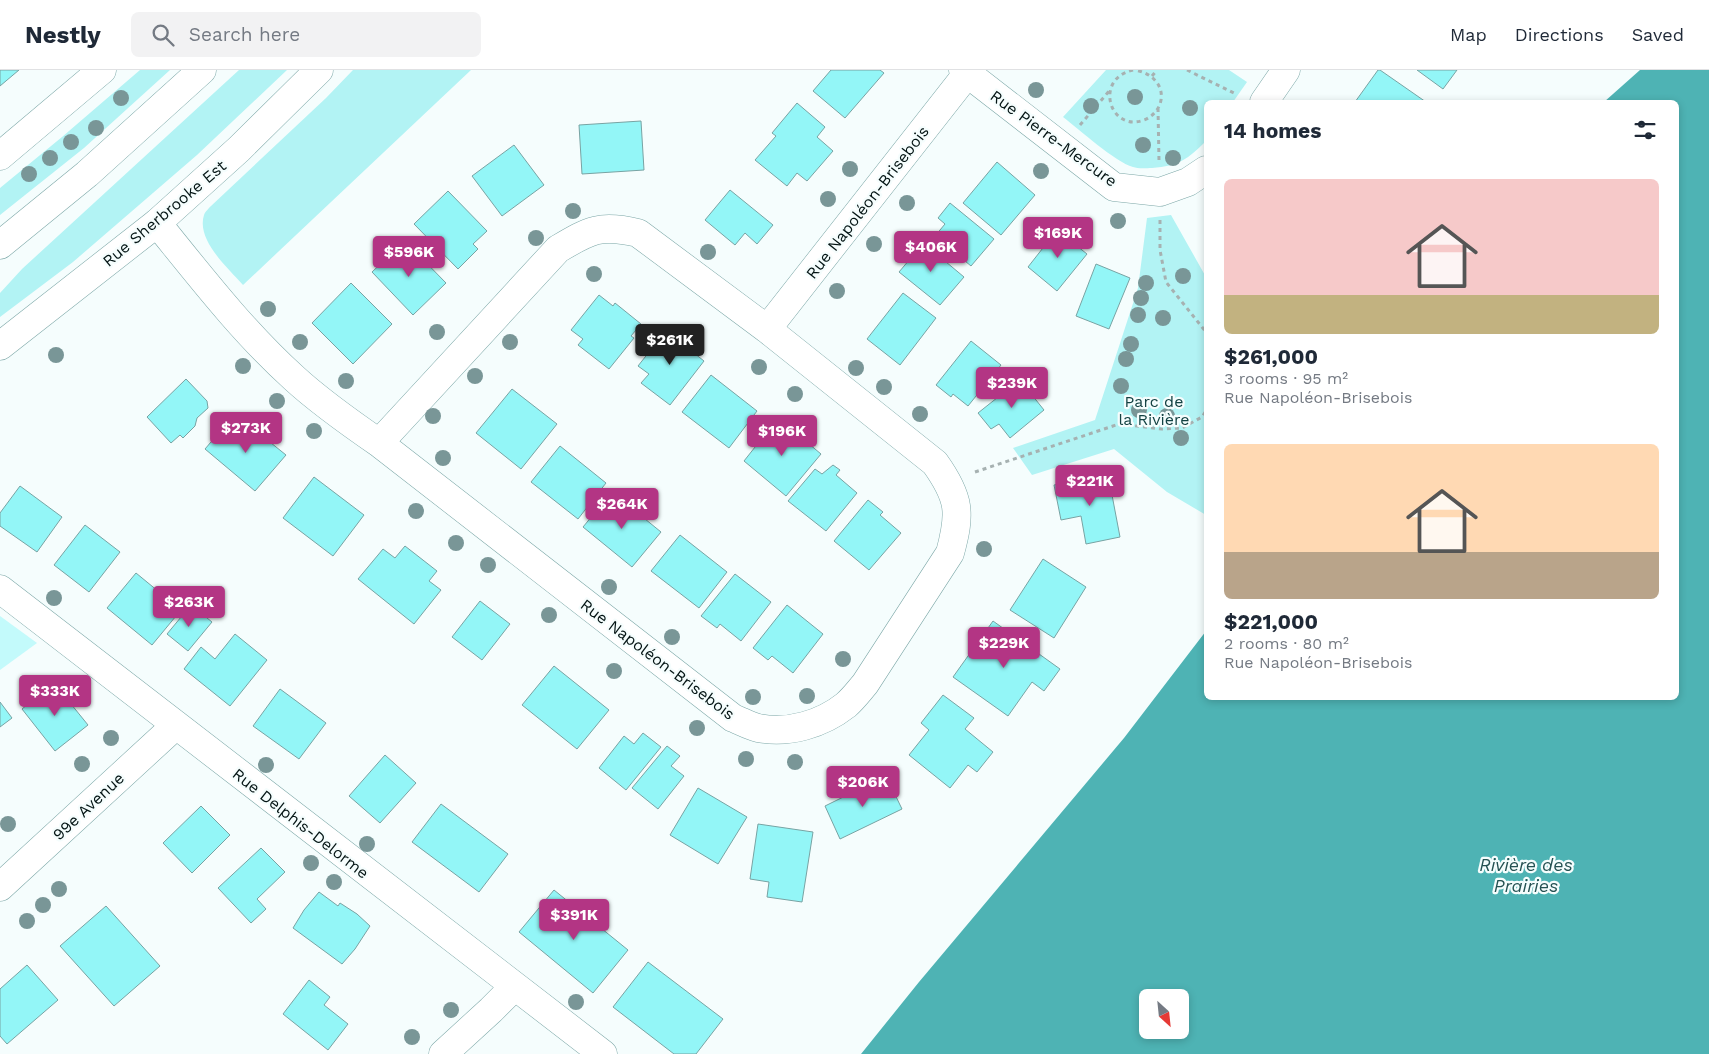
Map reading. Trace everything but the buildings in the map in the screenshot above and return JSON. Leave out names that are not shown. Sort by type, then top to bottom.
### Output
[{"type":"street","points":[[0,156],[102,70]]},
{"type":"street","points":[[0,245],[87,174],[202,70]]},
{"type":"street","name":"Rue Sherbrooke Est","points":[[0,346],[157,223],[239,149],[319,70]]},
{"type":"street","points":[[1265,100],[1286,70]]},
{"type":"street","name":"Rue Napoléon-Brisebois","points":[[767,329],[965,72]]},
{"type":"street","name":"Rue Pierre-Mercure","points":[[965,72],[1114,187],[1160,192],[1188,182],[1204,171]]},
{"type":"street","name":"Rue Napoléon-Brisebois","points":[[157,223],[224,303],[294,378],[335,412],[379,443],[733,718],[758,728],[787,729],[808,725],[829,717],[848,704],[865,684],[950,553],[956,530],[958,507],[948,481],[935,463],[767,329],[638,233],[617,228],[597,229],[558,249],[379,443]]},
{"type":"street","name":"Rue Delphis-Delorme","points":[[0,589],[175,726],[603,1054]]},
{"type":"street","name":"99e Avenue","points":[[0,887],[175,726]]},
{"type":"street","points":[[443,1054],[514,986]]},
{"type":"path","points":[[1152,76],[1157,70]]},
{"type":"path","points":[[1187,70],[1237,94]]},
{"type":"path","points":[[1158,108],[1149,118],[1141,121],[1132,122],[1124,120],[1112,108],[1109,99],[1113,82],[1118,76],[1126,72],[1142,71],[1152,76],[1160,88],[1161,96],[1158,108],[1160,250],[1166,282],[1204,330]]},
{"type":"path","points":[[1062,146],[1110,90]]},
{"type":"path","points":[[948,481],[1119,424],[1162,429],[1182,428],[1204,414]]},
{"type":"shaded area","points":[[0,616],[37,643],[0,670]]},
{"type":"green space","points":[[140,70],[170,70],[84,148],[0,215],[0,188]]},
{"type":"green space","points":[[239,70],[287,70],[197,155],[73,262],[0,317],[0,293],[22,269]]},
{"type":"green space","points":[[353,70],[471,70],[243,285],[209,244],[203,224],[205,214],[211,206],[326,98]]},
{"type":"green space","points":[[1106,70],[1229,70],[1247,82],[1234,100],[1204,100],[1204,143],[1194,153],[1169,165],[1137,168],[1125,164],[1097,145],[1063,117]]},
{"type":"green space","name":"Parc de la Rivière","points":[[1171,215],[1204,273],[1204,514],[1167,492],[1114,449],[1032,475],[1013,448],[1095,420],[1138,288],[1147,218]]},
{"type":"water","name":"Rivière des Prairies","points":[[1640,70],[1709,70],[1709,1054],[861,1054],[1124,738],[1204,634],[1204,700],[1679,700],[1679,100],[1606,100]]}]
